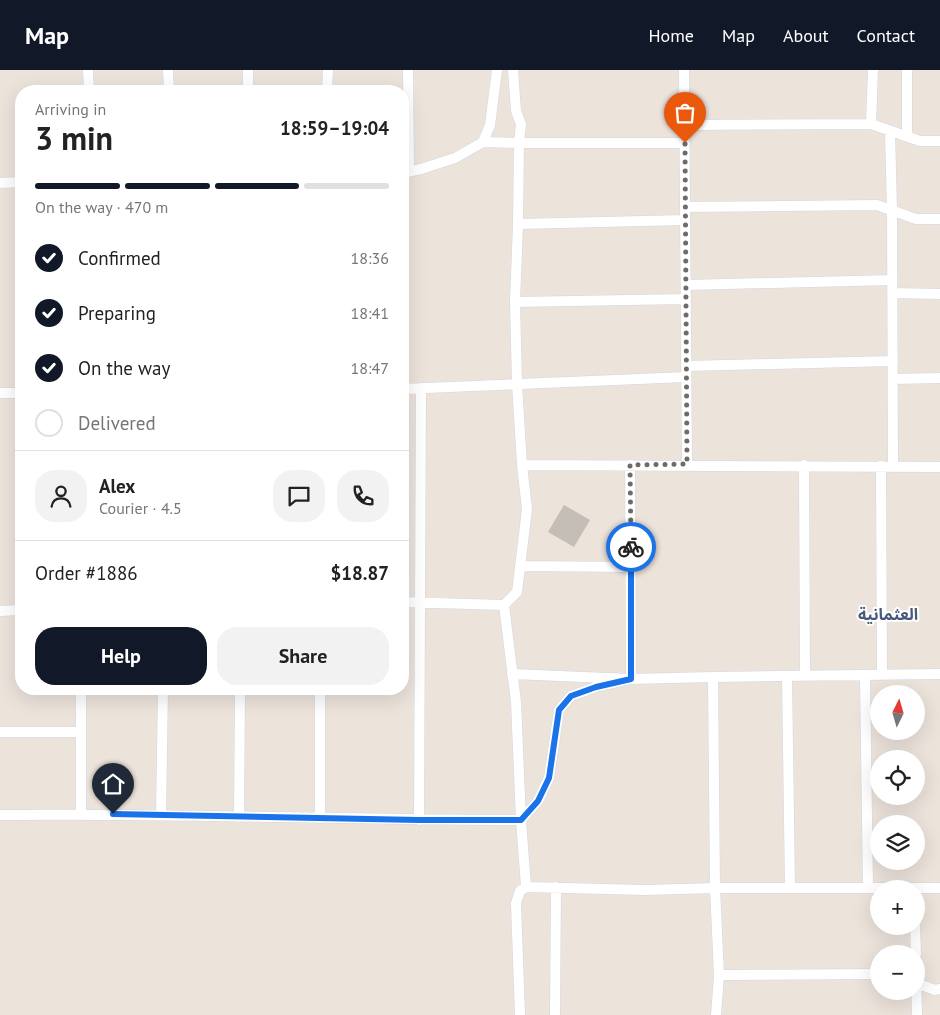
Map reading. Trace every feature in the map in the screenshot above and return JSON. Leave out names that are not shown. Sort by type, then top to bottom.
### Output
[{"type":"street","points":[[88,70],[89,85]]},
{"type":"street","points":[[168,70],[169,85]]},
{"type":"street","points":[[248,70],[248,85]]},
{"type":"street","points":[[327,85],[328,70]]},
{"type":"street","points":[[408,70],[408,85]]},
{"type":"street","points":[[483,142],[490,125],[497,70]]},
{"type":"street","points":[[409,602],[504,605],[517,592],[528,509],[522,464],[517,384],[515,302],[521,124],[516,111],[513,70]]},
{"type":"street","points":[[684,70],[687,464]]},
{"type":"street","points":[[871,124],[873,70]]},
{"type":"street","points":[[907,70],[907,136]]},
{"type":"street","points":[[684,125],[871,124],[920,141],[940,141]]},
{"type":"street","points":[[890,131],[893,466]]},
{"type":"street","points":[[409,172],[421,170],[455,158],[483,142],[685,143]]},
{"type":"street","points":[[0,183],[15,182]]},
{"type":"street","points":[[685,207],[877,205],[916,219],[940,219]]},
{"type":"street","points":[[518,224],[685,220]]},
{"type":"street","points":[[686,285],[892,280]]},
{"type":"street","points":[[892,293],[940,294]]},
{"type":"street","points":[[515,302],[686,299]]},
{"type":"street","points":[[686,366],[892,361]]},
{"type":"street","points":[[409,389],[686,377]]},
{"type":"street","points":[[893,379],[940,378]]},
{"type":"street","points":[[419,820],[421,388]]},
{"type":"street","points":[[0,394],[15,393]]},
{"type":"street","points":[[522,464],[940,466]]},
{"type":"street","points":[[630,465],[631,679]]},
{"type":"street","points":[[804,465],[805,676]]},
{"type":"street","points":[[881,466],[882,675]]},
{"type":"street","points":[[521,566],[631,567]]},
{"type":"street","points":[[504,605],[516,702],[526,887]]},
{"type":"street","points":[[0,611],[15,610]]},
{"type":"street","points":[[512,674],[631,679],[940,674]]},
{"type":"street","points":[[520,1015],[516,902],[520,891],[526,887],[645,890],[868,888],[865,675]]},
{"type":"street","points":[[787,676],[790,888]]},
{"type":"street","points":[[713,677],[715,888],[719,975],[716,1015]]},
{"type":"street","points":[[0,815],[81,814],[521,820],[538,801],[549,778],[559,710],[571,696],[596,687],[631,679]]},
{"type":"street","points":[[81,695],[81,814]]},
{"type":"street","points":[[161,815],[162,695]]},
{"type":"street","points":[[239,817],[240,695]]},
{"type":"street","points":[[320,695],[320,818]]},
{"type":"street","points":[[0,732],[81,732]]},
{"type":"street","points":[[555,1015],[556,887]]},
{"type":"street","points":[[925,888],[940,888]]},
{"type":"street","points":[[719,975],[870,974]]},
{"type":"street","points":[[925,986],[940,990]]},
{"type":"street","points":[[917,1000],[917,1015]]},
{"type":"building","points":[[564,505],[590,520],[574,547],[548,532]]},
{"type":"way so far","points":[[631,547],[630,465],[687,464],[685,143]]},
{"type":"district","name":"العثمانية","points":[[888,614]]},
{"type":"route","points":[[113,814],[521,820],[538,801],[549,778],[559,710],[571,696],[596,687],[631,679],[631,547]]}]
